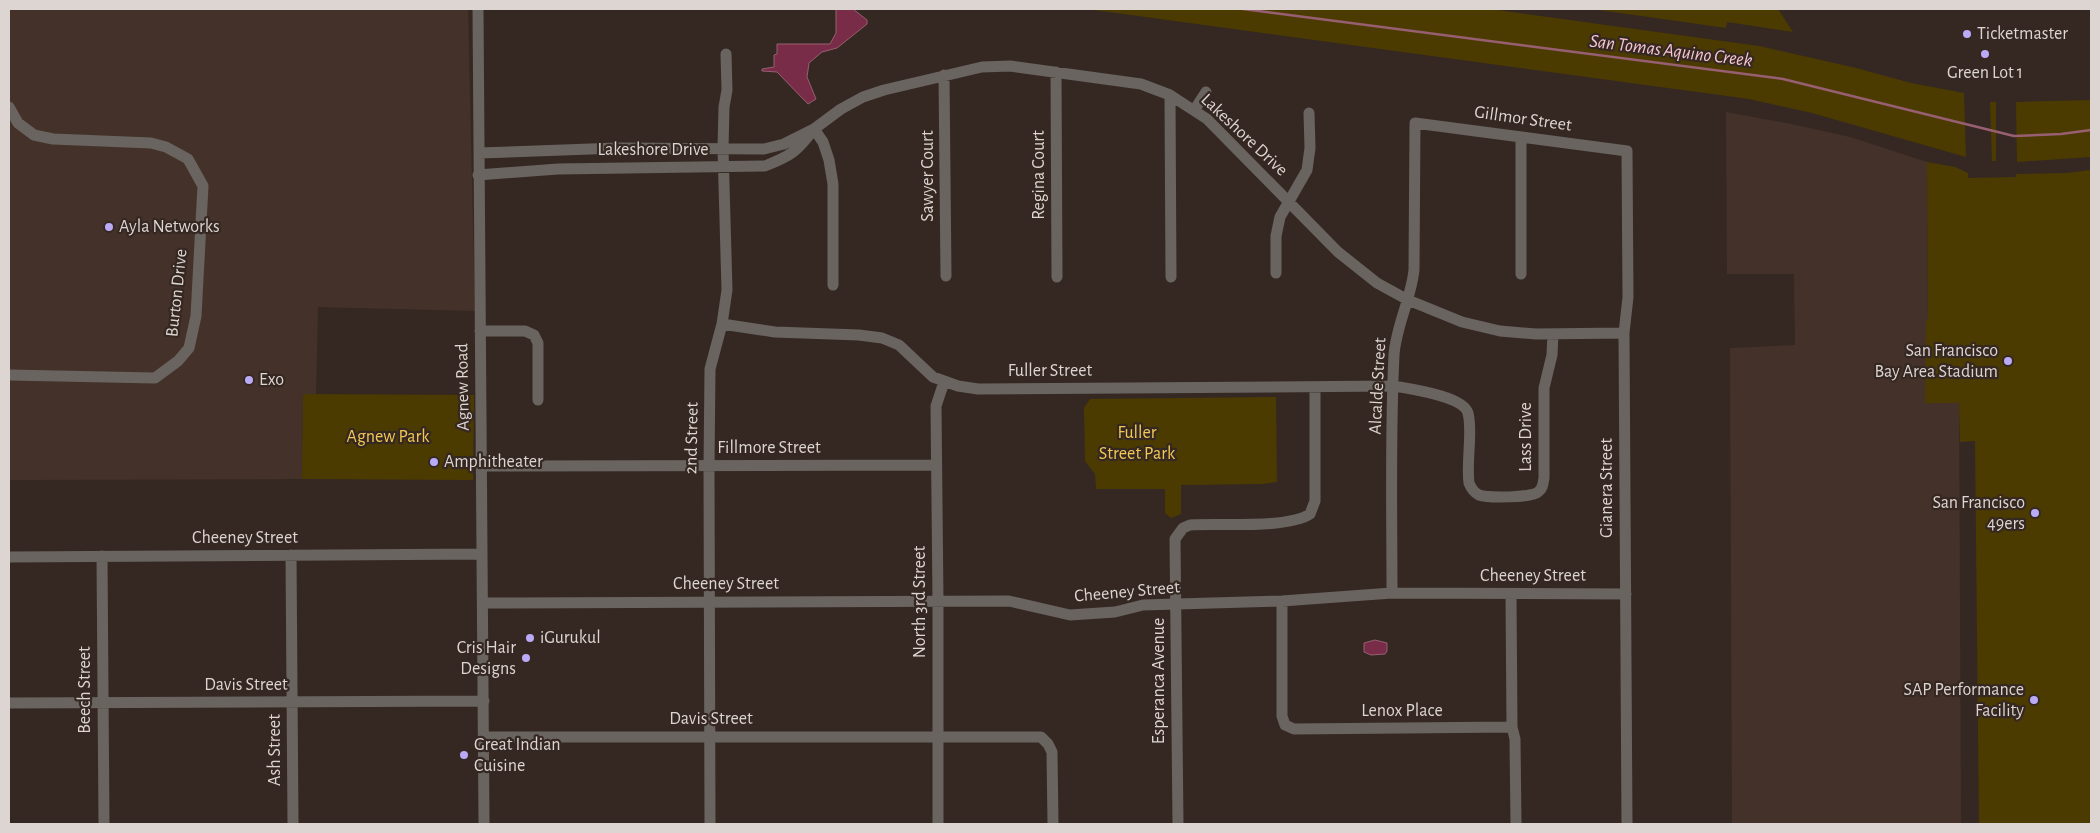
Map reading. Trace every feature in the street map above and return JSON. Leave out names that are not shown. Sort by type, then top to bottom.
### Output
[{"type":"street","name":"Agnew Road","points":[[478,9],[478,175],[485,738],[484,824]]},
{"type":"street","name":"2nd Street","points":[[710,824],[710,369],[722,324],[727,290],[723,149],[726,54]]},
{"type":"street","name":"Lakeshore Drive","points":[[479,153],[609,148],[764,149],[784,144],[814,129],[841,109],[863,97],[944,75],[996,66],[1010,66],[1127,82],[1154,88],[1195,109],[1220,130],[1350,263],[1377,283],[1408,300],[1446,316],[1481,326],[1518,333],[1624,334]]},
{"type":"street","name":"Regina Court","points":[[1056,72],[1057,278]]},
{"type":"street","name":"Sawyer Court","points":[[944,75],[946,276]]},
{"type":"street","points":[[1195,109],[1206,92]]},
{"type":"street","points":[[1170,95],[1171,277]]},
{"type":"street","name":"Burton Drive","points":[[9,107],[18,123],[34,135],[53,139],[151,142],[166,147],[188,159],[203,186],[196,316],[189,348],[178,361],[154,378],[9,375]]},
{"type":"street","points":[[1276,273],[1276,236],[1280,217],[1307,170],[1310,148],[1309,113]]},
{"type":"street","name":"Gillmor Street","points":[[1415,122],[1627,151]]},
{"type":"street","name":"Alcalde Street","points":[[1392,593],[1392,428],[1396,342],[1414,270],[1415,122]]},
{"type":"street","name":"Lakeshore Drive","points":[[478,175],[558,169],[765,166],[785,158],[800,148],[814,129]]},
{"type":"street","points":[[814,129],[823,142],[829,160],[833,184],[833,285]]},
{"type":"street","points":[[1521,137],[1521,274]]},
{"type":"street","name":"Gianera Street","points":[[1627,151],[1628,297],[1624,334],[1628,824]]},
{"type":"street","name":"Fuller Street","points":[[722,324],[775,332],[859,335],[882,338],[899,345],[933,377],[944,382],[978,389],[1394,386]]},
{"type":"street","points":[[480,331],[525,331],[534,335],[538,343],[538,400]]},
{"type":"street","name":"Lass Drive","points":[[1394,386],[1456,401],[1464,407],[1468,418],[1468,477],[1474,492],[1484,496],[1535,494],[1542,489],[1544,478],[1544,388],[1552,355],[1553,334]]},
{"type":"street","name":"North 3rd Street","points":[[938,824],[936,406],[944,382]]},
{"type":"street","name":"Esperanca Avenue","points":[[1178,824],[1175,539],[1183,528],[1197,525],[1266,523],[1298,519],[1310,514],[1315,501],[1315,387]]},
{"type":"street","name":"Fillmore Street","points":[[482,466],[936,465]]},
{"type":"street","name":"Cheeney Street","points":[[9,557],[482,554]]},
{"type":"street","name":"Ash Street","points":[[291,555],[293,824]]},
{"type":"street","name":"Beech Street","points":[[102,556],[104,824]]},
{"type":"street","name":"Cheeney Street","points":[[483,603],[1009,601],[1070,615],[1115,612],[1143,605],[1282,601],[1392,593],[1626,594]]},
{"type":"street","points":[[1512,594],[1512,727],[1514,739],[1516,824]]},
{"type":"street","name":"Lenox Place","points":[[1282,601],[1282,716],[1285,726],[1294,729],[1512,727]]},
{"type":"street","name":"Davis Street","points":[[9,703],[484,701]]},
{"type":"street","name":"Davis Street","points":[[485,738],[1041,737],[1048,744],[1052,752],[1053,824]]},
{"type":"shaded area","points":[[9,9],[468,9],[475,311],[318,307],[316,394],[303,394],[302,479],[9,480]]},
{"type":"shaded area","points":[[836,9],[853,9],[867,20],[867,24],[837,48],[822,52],[809,63],[807,77],[816,99],[808,104],[777,72],[762,71],[762,69],[774,67],[774,55],[777,54],[777,44],[830,44],[836,33]]},
{"type":"shaded area","points":[[1726,112],[1850,137],[1927,162],[1928,320],[1926,320],[1926,403],[1959,403],[1961,824],[1732,824],[1730,348],[1795,345],[1794,274],[1727,274]]},
{"type":"shaded area","points":[[1375,640],[1387,643],[1385,654],[1371,655],[1364,652],[1364,643]]},
{"type":"green space","points":[[1087,9],[1490,9],[1759,46],[1856,68],[1911,83],[1964,93],[1966,157],[1812,113],[1749,99]]},
{"type":"green space","points":[[1592,9],[1778,9],[1793,32],[1727,22],[1726,28]]},
{"type":"green space","points":[[2091,100],[2091,157],[2017,162],[2016,102]]},
{"type":"green space","points":[[1990,102],[1996,102],[1996,161],[1992,161]]},
{"type":"green space","points":[[1927,162],[1955,167],[1968,173],[1968,178],[2016,177],[2016,174],[2066,173],[2091,170],[2091,824],[1979,824],[1975,441],[1960,442],[1959,403],[1925,403],[1926,320],[1928,319]]},
{"type":"green space","name":"Agnew Park","points":[[303,394],[474,395],[473,480],[302,479]]},
{"type":"green space","name":"Fuller Street Park","points":[[1276,397],[1277,482],[1263,484],[1181,485],[1181,514],[1171,518],[1165,513],[1165,489],[1096,489],[1095,474],[1085,461],[1084,408],[1090,399]]},
{"type":"waterway","name":"San Tomas Aquino Creek","points":[[1243,9],[1783,79],[2014,136],[2061,134],[2091,130]]},
{"type":"place","name":"Ticketmaster","points":[[1967,34]]},
{"type":"place","name":"Green Lot 1","points":[[1985,54]]},
{"type":"place","name":"Ayla Networks","points":[[109,227]]},
{"type":"place","name":"San Francisco Bay Area Stadium","points":[[2008,361]]},
{"type":"place","name":"Exo","points":[[249,380]]},
{"type":"place","name":"Amphitheater","points":[[434,462]]},
{"type":"place","name":"San Francisco 49ers","points":[[2035,513]]},
{"type":"place","name":"iGurukul","points":[[530,638]]},
{"type":"place","name":"Cris Hair Designs","points":[[526,658]]},
{"type":"place","name":"SAP Performance Facility","points":[[2034,700]]},
{"type":"place","name":"Great Indian Cuisine","points":[[464,755]]}]
